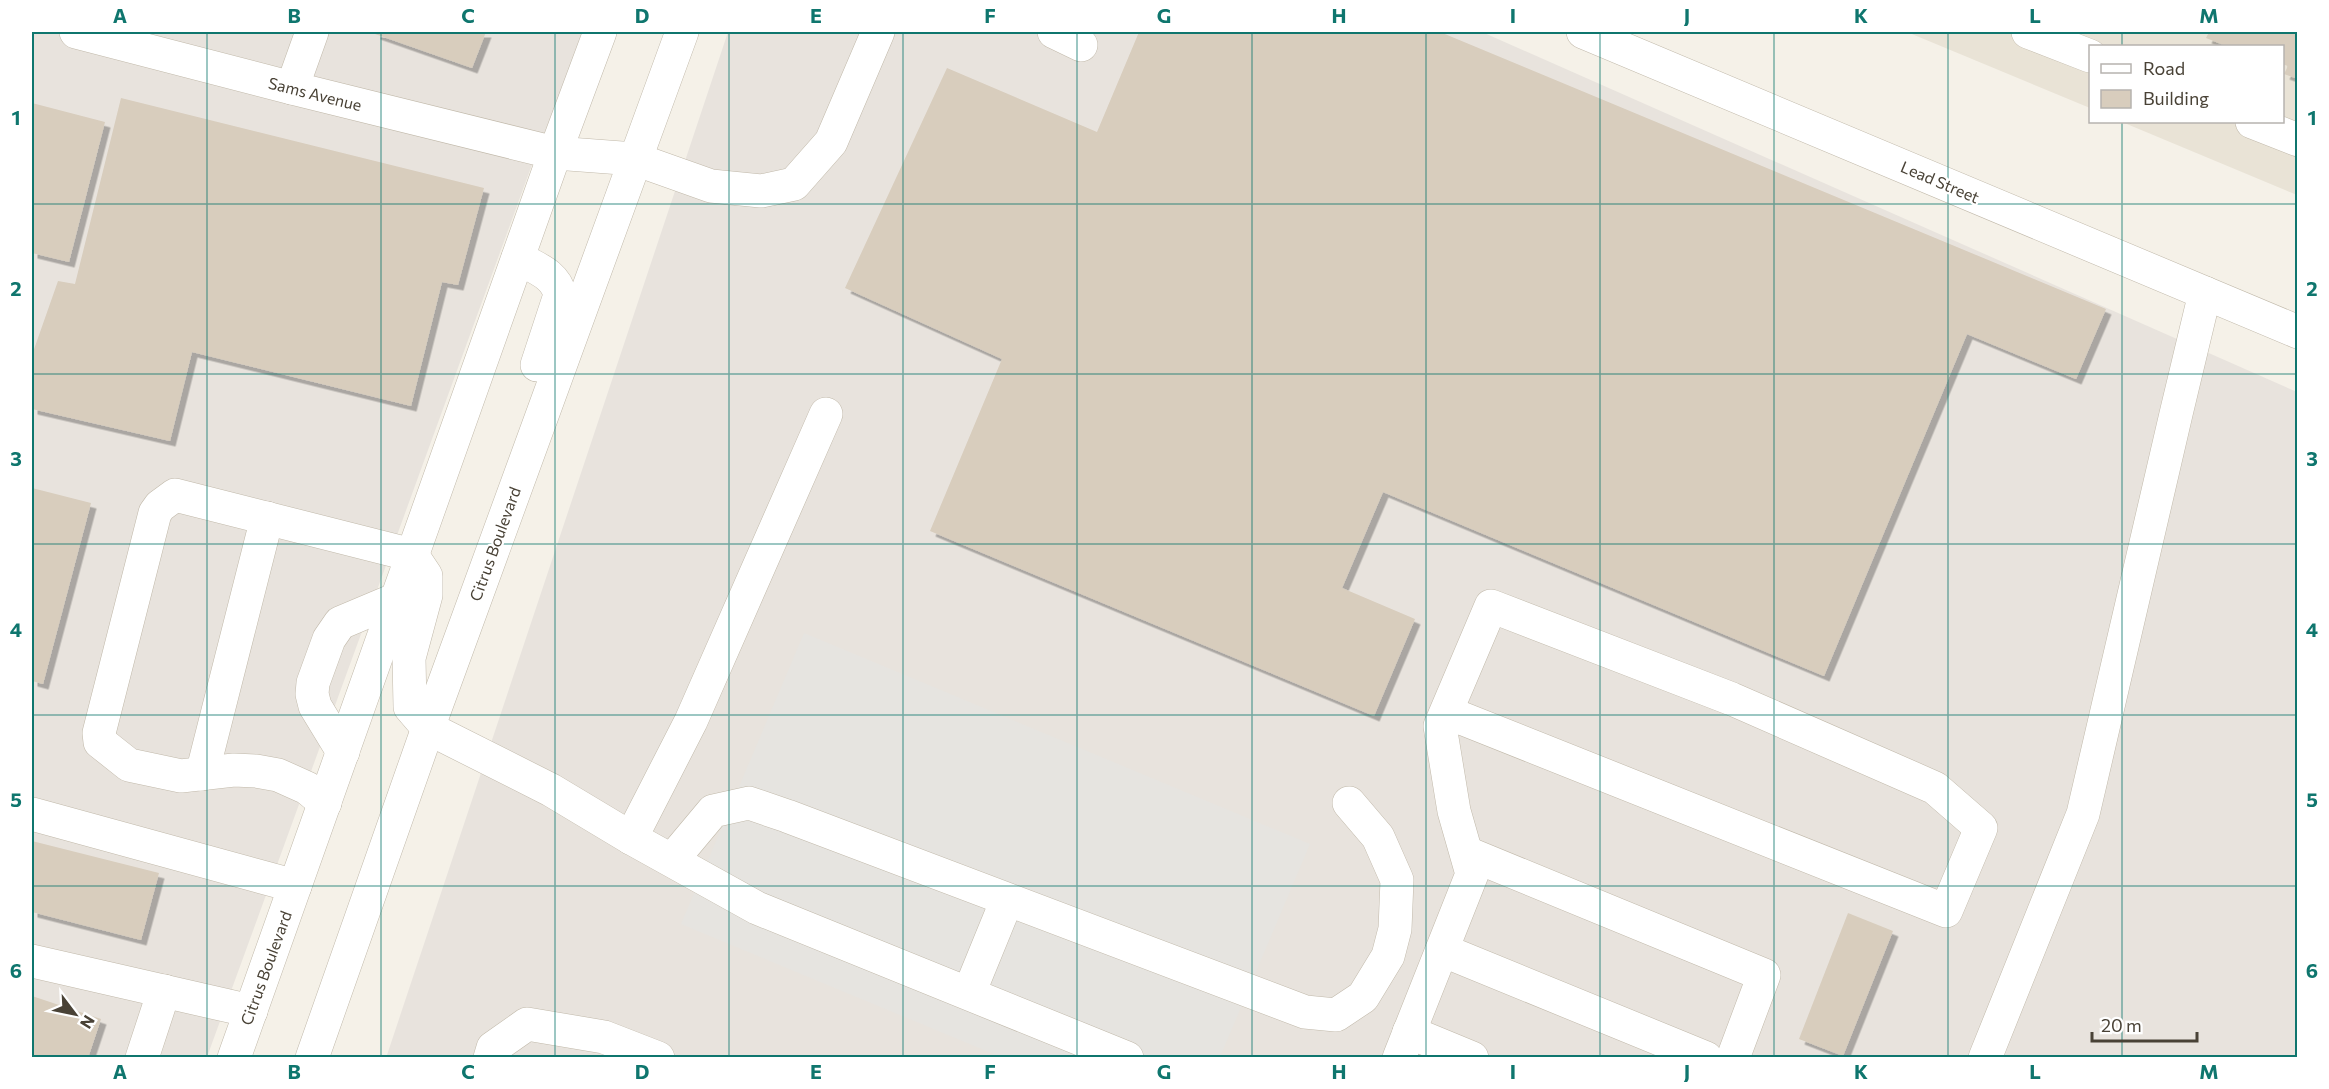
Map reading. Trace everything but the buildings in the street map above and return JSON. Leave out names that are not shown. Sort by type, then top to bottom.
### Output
[{"type":"street","name":"Sams Avenue","points":[[76,32],[555,153],[635,159],[711,186],[761,191],[794,184],[831,142],[878,32]]},
{"type":"street","points":[[292,88],[312,32]]},
{"type":"street","name":"Citrus Boulevard","points":[[234,1058],[600,32]]},
{"type":"street","name":"Citrus Boulevard","points":[[312,1058],[428,728],[682,32]]},
{"type":"street","name":"Lead Street","points":[[1583,32],[2298,332]]},
{"type":"street","points":[[2028,32],[2089,55]]},
{"type":"street","points":[[2255,123],[2298,140]]},
{"type":"street","points":[[500,531],[495,502],[498,480],[560,295],[559,287],[549,276],[518,258]]},
{"type":"street","points":[[1985,1058],[2083,814],[2205,293]]},
{"type":"street","points":[[631,838],[691,721],[826,414]]},
{"type":"street","points":[[324,803],[307,788],[278,775],[256,771],[181,776],[129,765],[100,742],[99,733],[155,513],[160,506],[175,495],[412,555],[426,576],[426,595],[409,658],[410,706],[428,728],[551,790],[631,838],[757,908],[1127,1058]]},
{"type":"street","points":[[202,774],[267,518]]},
{"type":"street","points":[[343,752],[315,706],[312,694],[313,683],[329,639],[340,623],[397,600]]},
{"type":"street","points":[[1446,712],[1946,911],[1981,828],[1935,788],[1732,699],[1491,606],[1440,726],[1454,811],[1472,874],[1404,1045],[1472,1058]]},
{"type":"street","points":[[672,860],[713,811],[749,803],[1305,1012],[1336,1015],[1363,997],[1388,957],[1395,929],[1397,880],[1378,837],[1349,803]]},
{"type":"street","points":[[32,814],[295,886]]},
{"type":"street","points":[[1467,853],[1764,975],[1733,1058]]},
{"type":"street","points":[[969,993],[1007,900]]},
{"type":"street","points":[[1442,950],[1706,1058]]},
{"type":"street","points":[[32,961],[251,1011]]},
{"type":"street","points":[[142,1058],[164,990]]},
{"type":"street","points":[[490,1058],[493,1048],[527,1024],[604,1037],[658,1058]]},
{"type":"shaded area","points":[[32,32],[585,32],[530,170],[207,1057],[32,1057]]},
{"type":"shaded area","points":[[728,32],[1482,32],[2297,392],[2297,1057],[386,1058]]},
{"type":"shaded area","points":[[1907,32],[2297,32],[2297,195],[2124,123],[2284,123],[2284,45],[2089,45],[2089,108]]},
{"type":"shaded area","points":[[804,633],[1310,844],[1220,1057],[1001,1057],[681,924]]}]
